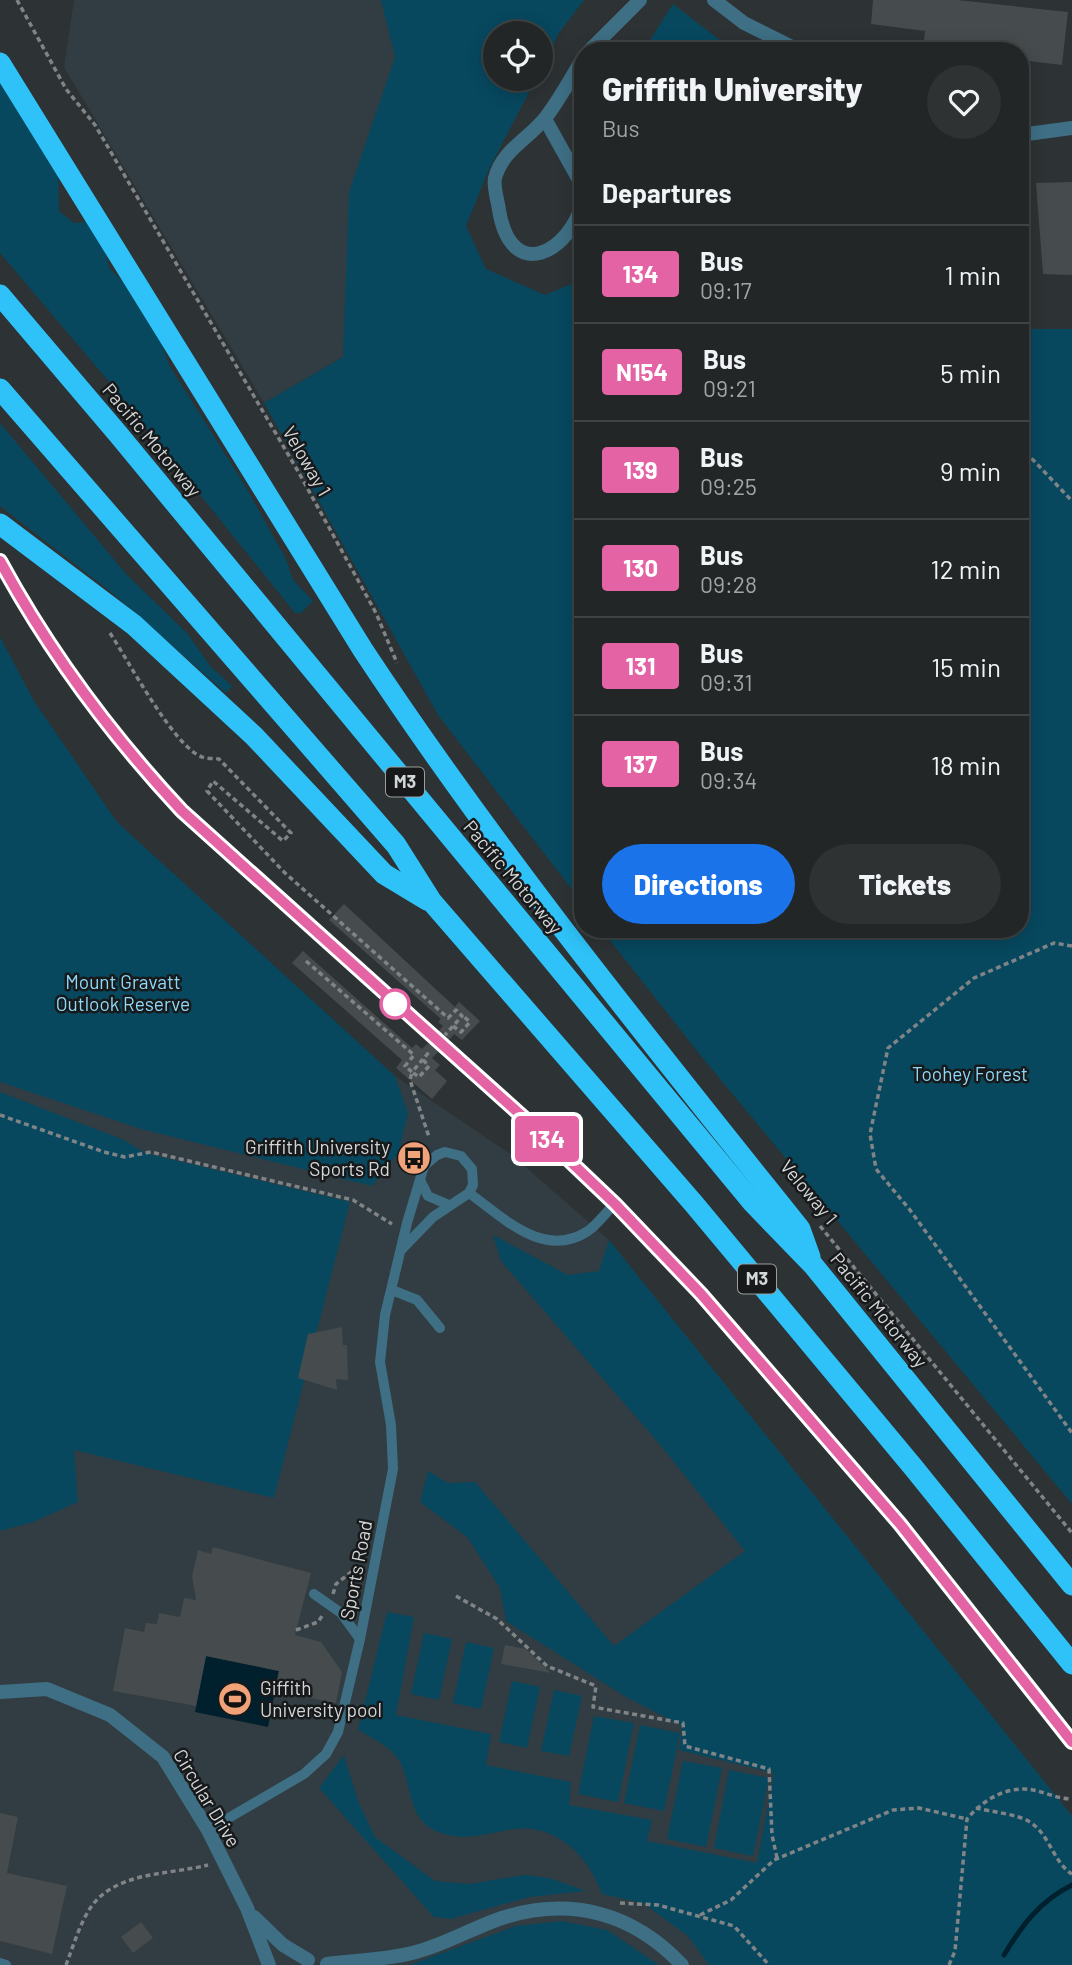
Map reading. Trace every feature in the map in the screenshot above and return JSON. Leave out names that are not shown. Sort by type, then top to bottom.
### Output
[{"type":"highway","points":[[0,49],[4,69],[363,650],[419,734],[516,869],[800,1229],[813,1265]]},
{"type":"highway","name":"Pacific Motorway","points":[[0,295],[753,1203],[813,1265],[1072,1585]]},
{"type":"highway","name":"M3","points":[[0,389],[396,845],[432,902],[711,1225],[913,1467],[1072,1664]]},
{"type":"highway","points":[[0,524],[78,580],[152,641],[274,755],[384,874],[432,902]]},
{"type":"street","points":[[598,42],[640,0]]},
{"type":"street","points":[[714,0],[744,23],[782,42]]},
{"type":"street","points":[[574,72],[545,119],[509,150],[495,180],[502,228],[511,246],[522,253],[537,253],[551,248],[574,223]]},
{"type":"street","points":[[545,119],[574,171]]},
{"type":"street","points":[[1029,134],[1072,128]]},
{"type":"street","name":"Circular Drive","points":[[0,1692],[47,1689],[110,1715],[163,1757],[208,1830],[247,1908],[269,1965]]},
{"type":"street","name":"Circular Drive","points":[[247,1908],[266,1931],[301,1963]]},
{"type":"street","points":[[394,1965],[413,1953],[501,1918],[526,1912],[569,1908],[604,1916],[648,1933],[682,1965]]},
{"type":"street","points":[[301,1963],[328,1964],[413,1953]]},
{"type":"lane","points":[[0,561],[25,608],[92,706],[135,760],[182,811],[432,1038]]},
{"type":"lane","points":[[443,1046],[615,1204],[718,1312],[900,1524],[1072,1742]]},
{"type":"lane","name":"Sports Road","points":[[208,1830],[304,1773],[333,1745],[344,1715],[393,1469],[391,1425],[380,1362],[385,1315],[421,1174],[429,1159],[436,1154],[453,1153],[467,1162],[472,1169],[469,1193]]},
{"type":"lane","points":[[421,1182],[428,1196],[449,1205]]},
{"type":"lane","points":[[401,1250],[449,1205],[469,1193],[520,1231],[541,1241],[566,1241],[589,1230],[615,1204]]},
{"type":"lane","points":[[392,1290],[417,1300],[440,1328]]},
{"type":"lane","points":[[314,1594],[341,1613],[360,1639]]},
{"type":"lane","points":[[0,1963],[6,1965]]},
{"type":"path","name":"Veloway 1","points":[[17,0],[66,89],[94,125],[299,473],[376,613],[398,667]]},
{"type":"path","points":[[1029,456],[1072,501]]},
{"type":"path","points":[[101,625],[111,633],[158,709],[190,749],[202,757],[219,759],[291,834],[283,841],[213,781],[207,791],[285,873],[448,1018],[456,1010],[470,1022],[461,1032],[453,1026]]},
{"type":"path","points":[[1072,946],[1054,943],[974,978],[888,1048],[870,1133],[876,1169],[910,1210],[1072,1433]]},
{"type":"path","points":[[306,961],[414,1055],[405,1066],[419,1077],[429,1066],[422,1060]]},
{"type":"path","points":[[457,1021],[462,1016]]},
{"type":"path","points":[[418,1065],[410,1080],[429,1137]]},
{"type":"path","points":[[0,1115],[125,1157],[151,1152],[353,1199],[392,1224]]},
{"type":"path","name":"Veloway 1","points":[[816,1221],[1072,1532]]},
{"type":"path","points":[[336,1584],[362,1563]]},
{"type":"path","points":[[456,1596],[497,1619],[547,1667],[596,1686],[593,1707],[683,1723],[685,1746],[769,1769],[772,1835],[777,1858]]},
{"type":"path","points":[[949,1965],[955,1951],[967,1819],[976,1808],[998,1794],[1025,1789],[1060,1800],[1072,1798]]},
{"type":"path","points":[[700,1915],[731,1900],[777,1858],[893,1810],[919,1808],[967,1819]]},
{"type":"path","points":[[976,1808],[1030,1821],[1043,1835],[1064,1869],[1072,1874]]},
{"type":"path","points":[[66,1965],[89,1910],[100,1897],[117,1885],[137,1877],[223,1861]]},
{"type":"path","points":[[604,1916],[615,1904],[627,1903],[658,1905],[700,1915],[734,1926],[769,1965]]},
{"type":"shaded area","points":[[74,0],[383,0],[401,51],[343,357],[264,403],[64,67]]},
{"type":"shaded area","points":[[0,919],[395,1076],[512,1155],[609,1240],[1072,1816],[1072,1965],[0,1965]]},
{"type":"shaded area","name":"Giffith University pool","points":[[206,1656],[279,1671],[268,1727],[195,1712]]},
{"type":"green space","points":[[381,0],[584,0],[553,45],[553,21],[483,21],[483,91],[530,91],[489,169],[466,226],[486,269],[545,295],[574,283],[574,892],[438,715],[264,403],[343,357],[349,192],[395,57]]},
{"type":"green space","points":[[673,4],[722,42],[649,42]]},
{"type":"green space","points":[[0,81],[58,169],[59,211],[74,223],[87,222],[105,250],[109,268],[128,287],[161,342],[169,365],[244,484],[286,559],[293,580],[313,601],[301,613],[295,613],[111,384],[0,253]]},
{"type":"green space","name":"Toohey Forest","points":[[1029,329],[1072,329],[1072,1504],[701,1056],[608,938],[1029,938]]},
{"type":"green space","points":[[0,423],[127,575],[187,633],[211,667],[232,686],[226,693],[111,592],[0,506]]},
{"type":"green space","name":"Mount Gravatt Outlook Reserve","points":[[0,637],[34,701],[117,822],[395,1076],[408,1113],[399,1152],[372,1186],[141,1129],[0,1082]]},
{"type":"green space","points":[[0,1092],[124,1140],[145,1153],[350,1202],[274,1498],[74,1450],[78,1502],[33,1522],[0,1531]]},
{"type":"green space","points":[[493,1235],[568,1275],[599,1271],[609,1240],[1072,1816],[1072,1965],[709,1965],[688,1936],[643,1903],[602,1894],[580,1856],[558,1838],[530,1829],[466,1837],[447,1835],[436,1831],[420,1818],[396,1756],[381,1743],[358,1730],[387,1612],[414,1617],[396,1715],[491,1734],[486,1765],[571,1782],[569,1805],[652,1820],[647,1841],[757,1863],[774,1773],[679,1750],[682,1726],[626,1697],[506,1621],[500,1588],[467,1537],[420,1502],[428,1471],[448,1483],[475,1482],[614,1646],[745,1551],[662,1447],[501,1261]]},
{"type":"green space","points":[[424,1633],[452,1639],[439,1700],[411,1694]]},
{"type":"green space","points":[[466,1642],[494,1648],[481,1709],[453,1703]]},
{"type":"green space","points":[[512,1681],[540,1687],[527,1748],[499,1742]]},
{"type":"green space","points":[[554,1690],[582,1696],[569,1756],[541,1751]]},
{"type":"green space","points":[[594,1716],[634,1723],[618,1802],[578,1794]]},
{"type":"green space","points":[[640,1725],[680,1733],[664,1811],[624,1803]]},
{"type":"green space","points":[[344,1755],[358,1801],[375,1837],[435,1881],[470,1884],[524,1875],[549,1878],[586,1891],[529,1897],[451,1919],[434,1917],[319,1788]]},
{"type":"green space","points":[[683,1761],[722,1768],[706,1847],[667,1839]]},
{"type":"green space","points":[[729,1770],[769,1778],[753,1856],[714,1848]]},
{"type":"green space","points":[[562,1921],[607,1930],[659,1965],[409,1965],[516,1926]]},
{"type":"building","points":[[873,0],[957,0],[1068,12],[1062,65],[1029,61],[1029,42],[924,42],[925,31],[871,24]]},
{"type":"building","points":[[1072,182],[1072,275],[1043,274],[1036,183]]},
{"type":"building","points":[[344,904],[455,1007],[459,1002],[480,1021],[462,1040],[454,1034],[448,1041],[439,1040],[437,1033],[443,1026],[438,1022],[441,1019],[329,920]]},
{"type":"building","points":[[303,951],[412,1048],[416,1044],[422,1049],[427,1044],[436,1044],[438,1052],[432,1058],[440,1065],[435,1070],[447,1081],[432,1099],[396,1068],[402,1060],[292,963]]},
{"type":"building","points":[[342,1327],[343,1345],[347,1345],[348,1380],[336,1379],[337,1390],[298,1378],[308,1334]]},
{"type":"building","points":[[213,1547],[311,1573],[295,1635],[321,1642],[342,1672],[336,1703],[275,1691],[279,1671],[206,1656],[196,1706],[113,1691],[125,1628],[144,1632],[146,1623],[157,1624],[159,1613],[180,1617],[184,1598],[196,1600],[192,1576],[198,1550],[211,1554]]},
{"type":"building","points":[[505,1645],[526,1649],[551,1673],[501,1664]]},
{"type":"building","points":[[0,1813],[18,1817],[7,1873],[67,1886],[52,1954],[0,1941]]},
{"type":"building","points":[[141,1922],[153,1938],[133,1953],[121,1937]]},
{"type":"waterway","points":[[1004,1955],[1041,1906],[1072,1885]]},
{"type":"bus line","name":"134","points":[[0,561],[25,608],[54,653],[135,760],[182,811],[533,1126],[615,1204],[701,1294],[900,1524],[1072,1742]]},
{"type":"place","name":"Griffith University Sports Rd","points":[[414,1158]]},
{"type":"place","name":"Giffith University pool","points":[[235,1699]]}]
